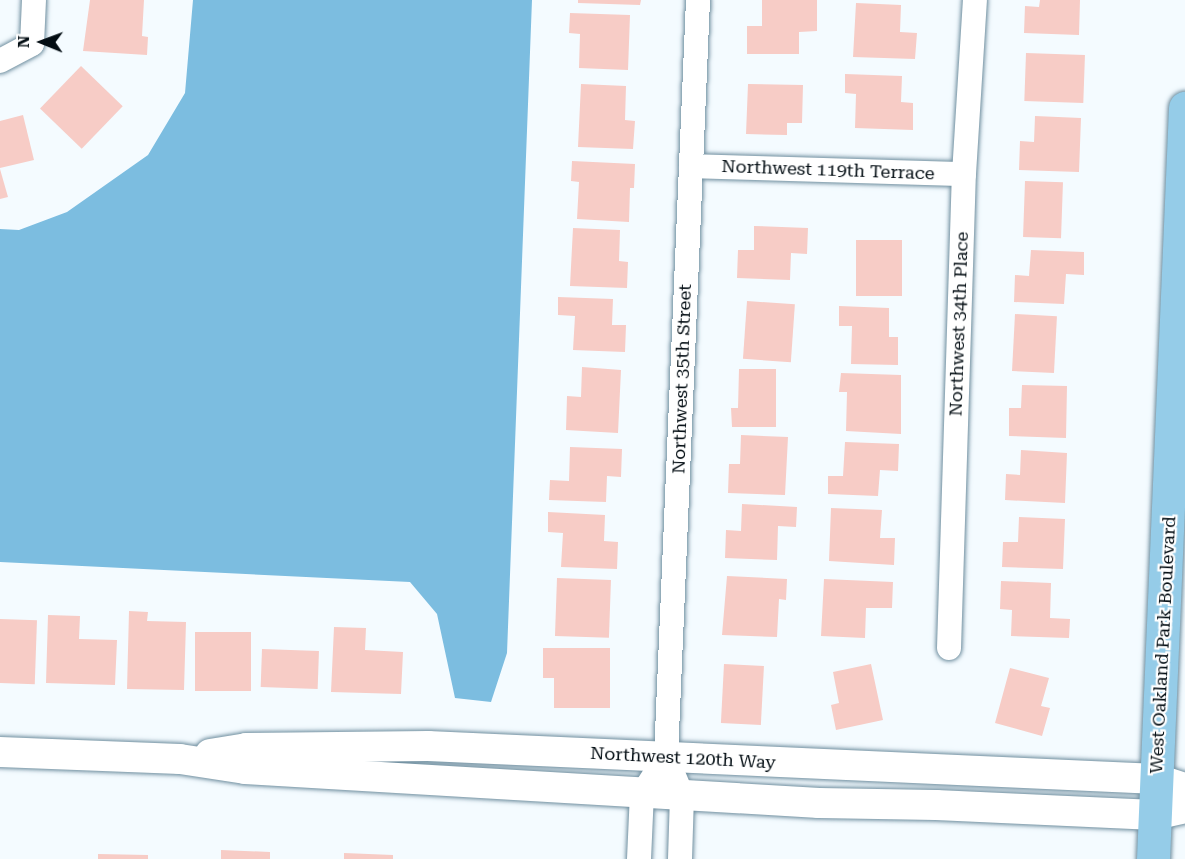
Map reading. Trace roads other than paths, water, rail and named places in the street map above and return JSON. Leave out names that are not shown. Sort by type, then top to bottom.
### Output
[{"type":"main road","name":"West Oakland Park Boulevard","points":[[1153,859],[1170,812],[1185,108]]},
{"type":"street","points":[[0,61],[32,44],[34,0]]},
{"type":"street","name":"Northwest 35th Street","points":[[680,859],[682,795],[666,757],[698,0]]},
{"type":"street","name":"Northwest 34th Place","points":[[949,648],[964,174],[975,0]]},
{"type":"street","name":"Northwest 119th Terrace","points":[[691,166],[964,174]]},
{"type":"street","name":"Northwest 120th Way","points":[[180,759],[246,748],[428,746],[1171,783]]},
{"type":"street","name":"Northwest 120th Way","points":[[0,752],[180,759],[245,768],[642,794],[1170,812]]},
{"type":"street","points":[[639,859],[642,794],[666,757]]},
{"type":"water","points":[[193,0],[532,0],[507,653],[491,702],[455,698],[437,614],[410,582],[0,562],[0,229],[19,230],[67,212],[148,155],[185,93]]}]
